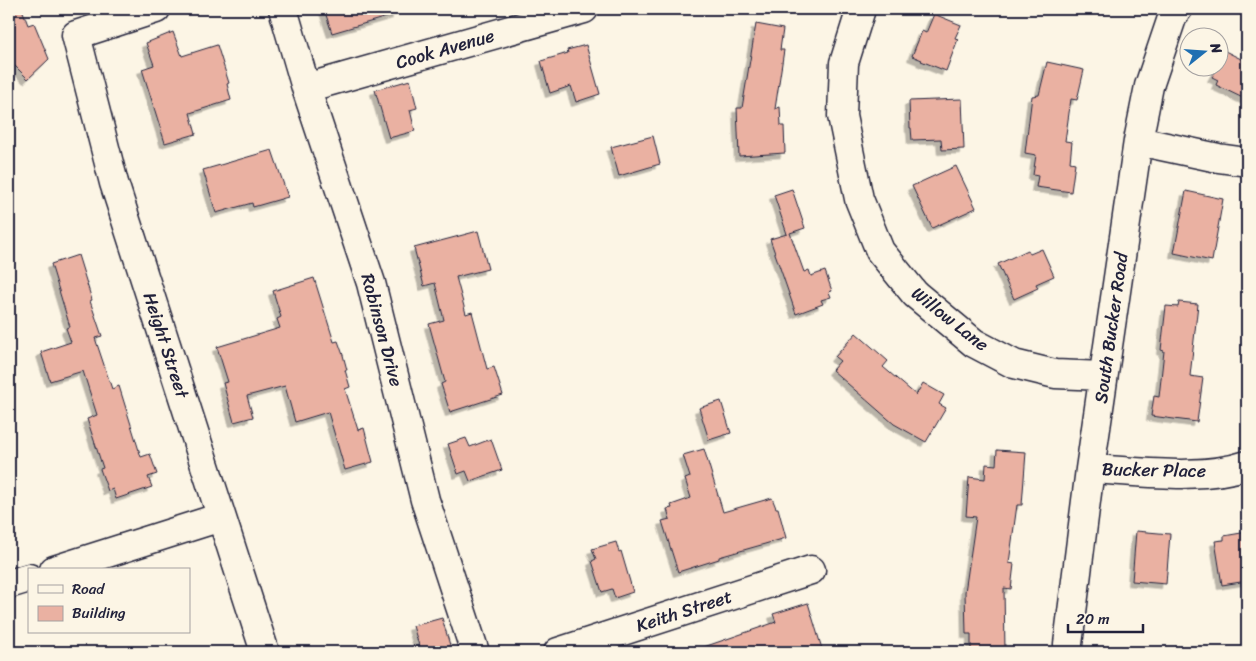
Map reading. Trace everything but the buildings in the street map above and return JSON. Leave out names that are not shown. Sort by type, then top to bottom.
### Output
[{"type":"street","name":"Height Street","points":[[156,9],[76,35],[114,183],[264,652]]},
{"type":"street","name":"Robinson Drive","points":[[283,9],[306,88],[371,283],[425,500],[475,652]]},
{"type":"street","name":"Cook Avenue","points":[[306,88],[584,9]]},
{"type":"street","name":"Willow Lane","points":[[861,9],[844,63],[842,116],[859,199],[880,251],[914,294],[974,343],[1014,364],[1055,374],[1103,376]]},
{"type":"street","name":"South Bucker Road","points":[[1068,652],[1090,468],[1138,141],[1149,86],[1173,15],[1178,9]]},
{"type":"street","points":[[1138,141],[1218,158],[1247,162]]},
{"type":"street","name":"Bucker Place","points":[[1090,468],[1189,474],[1231,470],[1247,465]]},
{"type":"street","points":[[60,568],[221,517]]},
{"type":"street","name":"Keith Street","points":[[558,652],[811,570]]},
{"type":"street","points":[[9,584],[28,578]]}]
